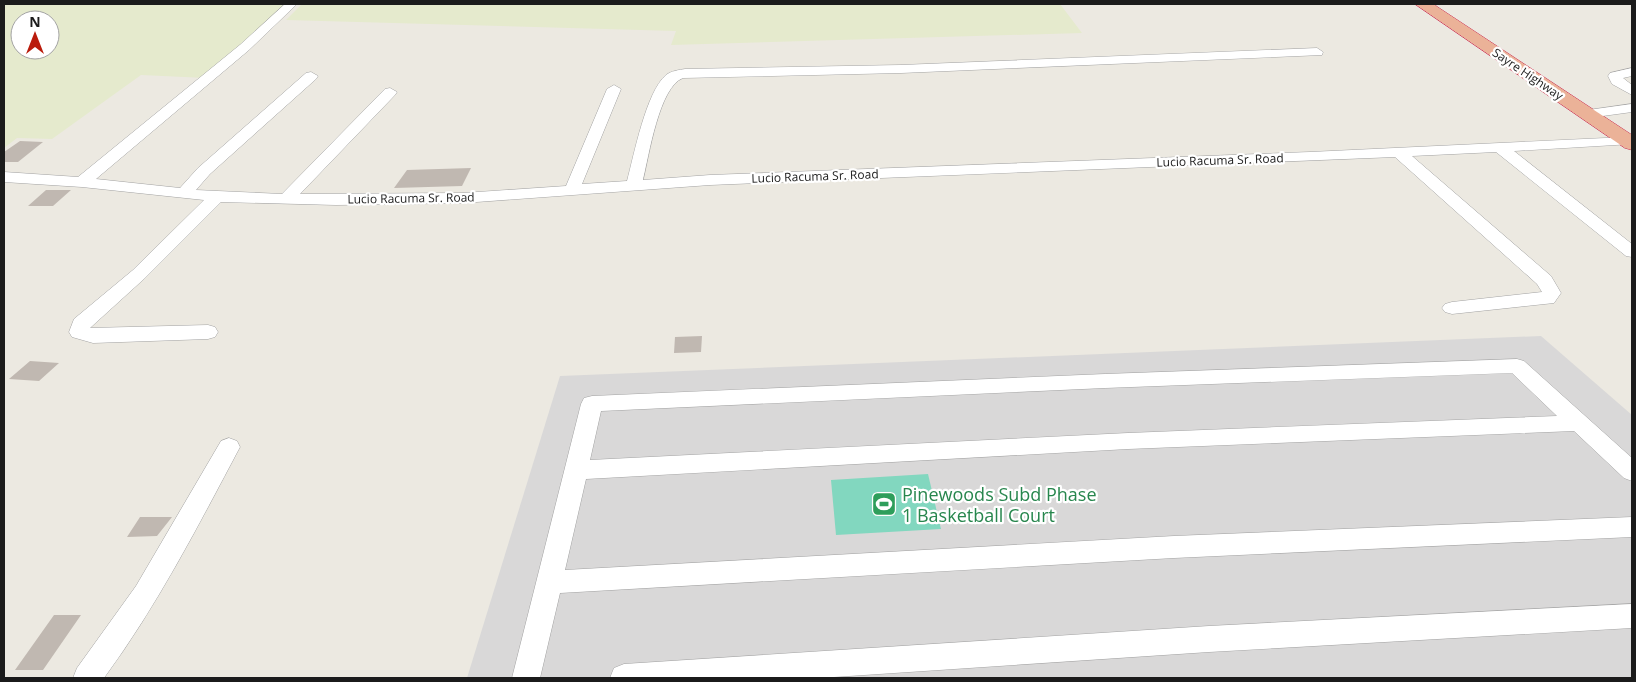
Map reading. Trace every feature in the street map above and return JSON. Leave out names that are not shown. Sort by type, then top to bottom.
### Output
[{"type":"highway","name":"Sayre Highway","points":[[1424,4],[1630,143]]},
{"type":"street","points":[[82,182],[245,47],[291,4]]},
{"type":"street","points":[[1424,4],[1432,4]]},
{"type":"street","points":[[634,185],[660,94],[671,78],[678,74],[700,72],[901,69],[1317,52]]},
{"type":"street","points":[[1632,72],[1615,76],[1617,81],[1632,91]]},
{"type":"street","points":[[186,194],[189,186],[204,171],[311,76]]},
{"type":"street","points":[[572,190],[590,142],[614,89]]},
{"type":"street","points":[[286,199],[390,92]]},
{"type":"street","points":[[1588,114],[1632,108]]},
{"type":"street","name":"Lucio Racuma Sr. Road","points":[[4,177],[82,182],[138,190],[216,197],[336,200],[463,198],[634,185],[794,176],[1630,143]]},
{"type":"street","points":[[1500,148],[1632,252]]},
{"type":"street","points":[[1399,153],[1544,280],[1552,293],[1547,299],[1452,308]]},
{"type":"street","points":[[138,190],[204,171]]},
{"type":"street","points":[[208,332],[93,336],[79,332],[81,324],[139,274],[216,197]]},
{"type":"street","points":[[526,678],[592,404],[1105,381],[1517,366],[1632,472]]},
{"type":"street","points":[[576,470],[1137,441],[1579,423]]},
{"type":"street","points":[[87,678],[109,650],[162,565],[229,446]]},
{"type":"street","points":[[549,582],[1164,547],[1632,527]]},
{"type":"street","points":[[624,678],[1209,639],[1632,616]]},
{"type":"shaded area","points":[[1541,336],[1632,415],[1632,678],[467,678],[560,376]]},
{"type":"green space","points":[[4,4],[290,4],[235,56],[206,78],[141,75],[52,139],[17,138],[4,148]]},
{"type":"green space","points":[[302,4],[1060,4],[1082,33],[671,45],[676,31],[286,20]]},
{"type":"green space","name":"Pinewoods Subd Phase 1 Basketball Court","points":[[928,474],[941,529],[836,535],[831,480]]},
{"type":"building","points":[[20,141],[43,142],[18,162],[4,162],[4,152]]},
{"type":"building","points":[[471,168],[462,186],[394,188],[407,170]]},
{"type":"building","points":[[46,190],[71,190],[53,206],[28,206]]},
{"type":"building","points":[[702,336],[701,352],[674,353],[675,337]]},
{"type":"building","points":[[30,361],[59,363],[39,381],[9,379]]},
{"type":"building","points":[[140,517],[172,517],[157,536],[127,537]]},
{"type":"building","points":[[54,615],[81,615],[43,670],[15,670]]},
{"type":"place","name":"Pinewoods Subd Phase 1 Basketball Court","points":[[884,504]]}]
